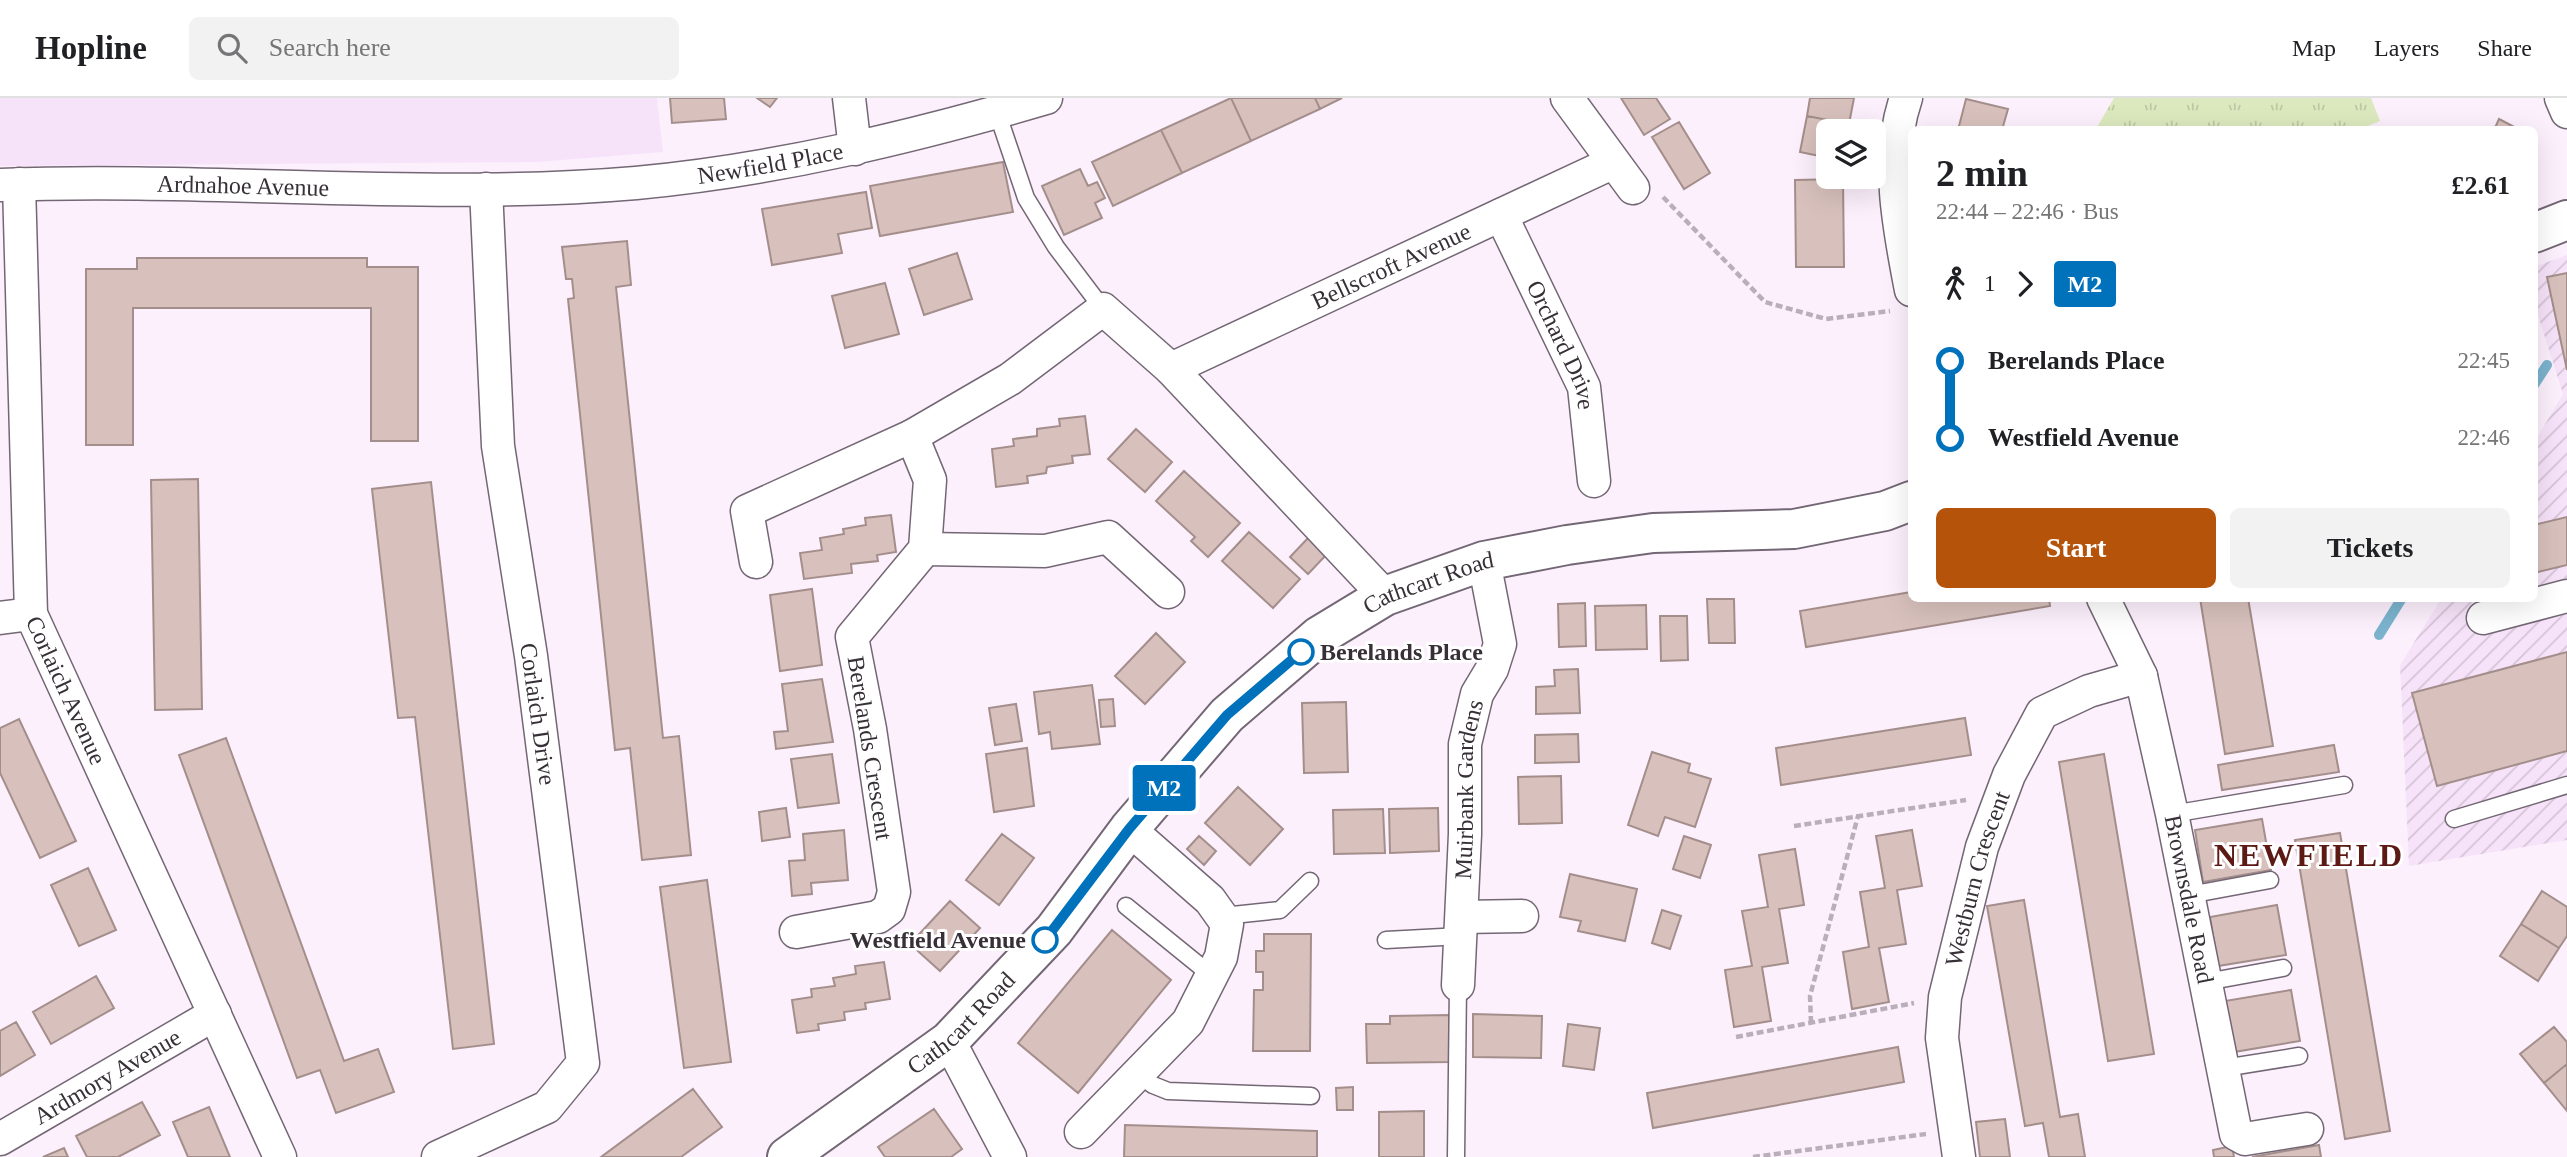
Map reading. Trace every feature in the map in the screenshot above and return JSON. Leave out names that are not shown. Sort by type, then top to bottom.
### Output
[{"type":"street","points":[[849,98],[855,149]]},
{"type":"street","name":"Newfield Place","points":[[486,189],[636,183],[739,170],[855,149],[1046,98]]},
{"type":"street","points":[[1567,98],[1612,163],[1633,188]]},
{"type":"street","points":[[1905,300],[1898,224],[1897,124],[1906,98]]},
{"type":"street","points":[[2561,98],[2567,112]]},
{"type":"street","name":"Bellscroft Avenue","points":[[1171,369],[1612,163]]},
{"type":"street","name":"Ardnahoe Avenue","points":[[9,185],[486,189]]},
{"type":"street","name":"Corlaich Avenue","points":[[9,185],[31,614],[280,1157]]},
{"type":"street","name":"Corlaich Drive","points":[[438,1157],[547,1107],[583,1063],[531,656],[498,446],[486,189]]},
{"type":"street","name":"Orchard Drive","points":[[1501,215],[1584,387],[1594,481]]},
{"type":"street","points":[[2538,231],[2567,220]]},
{"type":"street","points":[[756,562],[747,511],[912,436],[1010,379],[1103,309],[1171,369],[1385,596]]},
{"type":"street","points":[[912,436],[930,480],[925,549],[1045,551],[1108,537],[1168,592]]},
{"type":"street","name":"Cathcart Road","points":[[787,1157],[949,1041],[1054,930],[1129,829],[1227,715],[1320,636],[1385,596],[1484,561],[1653,533],[1794,529],[1885,511],[1908,503]]},
{"type":"street","name":"Berelands Crescent","points":[[796,932],[878,917],[889,909],[894,892],[870,730],[852,638],[925,549]]},
{"type":"street","name":"Muirbank Gardens","points":[[1458,985],[1465,744],[1477,694],[1492,668],[1500,644],[1484,561]]},
{"type":"street","points":[[2483,618],[2567,596]]},
{"type":"street","name":"Brownsdale Road","points":[[2105,602],[2141,676],[2189,895],[2236,1134],[2245,1139],[2307,1129]]},
{"type":"street","points":[[0,618],[31,614]]},
{"type":"street","name":"Westburn Crescent","points":[[1957,1144],[1942,1038],[1945,997],[1982,847],[2008,775],[2042,713],[2089,691],[2141,676]]},
{"type":"street","points":[[1082,1132],[1188,1022],[1221,957],[1227,924],[1210,900],[1129,829]]},
{"type":"street","points":[[1461,926],[1522,916]]},
{"type":"street","name":"Ardmory Avenue","points":[[0,1139],[215,1014]]},
{"type":"street","points":[[949,1041],[1010,1157]]},
{"type":"lane","points":[[998,112],[1026,198],[1056,247],[1103,309]]},
{"type":"lane","points":[[2172,814],[2344,785]]},
{"type":"lane","points":[[2454,819],[2567,785]]},
{"type":"lane","points":[[2189,895],[2270,880]]},
{"type":"lane","points":[[1223,916],[1280,910],[1310,881]]},
{"type":"lane","points":[[1126,906],[1210,975]]},
{"type":"lane","points":[[1386,940],[1461,926]]},
{"type":"lane","points":[[2206,982],[2283,968]]},
{"type":"lane","points":[[1456,1157],[1458,985]]},
{"type":"lane","points":[[2224,1068],[2299,1056]]},
{"type":"lane","points":[[1138,1074],[1153,1086],[1168,1091],[1311,1096]]},
{"type":"path","points":[[1633,188],[1658,192],[1765,302],[1826,319],[1905,300]]},
{"type":"path","points":[[1794,826],[1971,799]]},
{"type":"path","points":[[1811,1023],[1810,996],[1858,816]]},
{"type":"path","points":[[1737,1037],[1945,997]]},
{"type":"path","points":[[1753,1157],[1957,1144]]},
{"type":"shaded area","points":[[0,98],[657,98],[663,152],[537,162],[0,166]]},
{"type":"shaded area","points":[[2567,255],[2567,840],[2409,866],[2400,665],[2439,602],[2538,602],[2538,436],[2563,394],[2538,316],[2538,266]]},
{"type":"green space","points":[[2114,98],[2371,98],[2380,121],[2368,126],[2098,126]]},
{"type":"building","points":[[670,98],[724,98],[726,119],[672,123]]},
{"type":"building","points":[[757,98],[777,98],[770,107]]},
{"type":"building","points":[[1231,98],[1251,141],[1182,173],[1161,130]]},
{"type":"building","points":[[1231,98],[1315,98],[1320,109],[1251,141]]},
{"type":"building","points":[[1315,98],[1342,98],[1320,109]]},
{"type":"building","points":[[1621,98],[1656,98],[1670,119],[1644,135]]},
{"type":"building","points":[[1810,98],[1854,98],[1850,119],[1807,116]]},
{"type":"building","points":[[1966,99],[2008,109],[2003,126],[1959,126]]},
{"type":"building","points":[[1807,116],[1823,119],[1816,119],[1816,155],[1800,152]]},
{"type":"building","points":[[2499,119],[2512,126],[2496,126]]},
{"type":"building","points":[[1679,122],[1710,173],[1684,189],[1652,137]]},
{"type":"building","points":[[1161,130],[1182,173],[1113,206],[1092,162]]},
{"type":"building","points":[[1003,162],[1013,212],[880,236],[870,186]]},
{"type":"building","points":[[1080,169],[1088,186],[1097,182],[1105,198],[1095,203],[1102,218],[1064,235],[1042,186]]},
{"type":"building","points":[[1795,180],[1816,180],[1816,189],[1843,189],[1844,267],[1796,267]]},
{"type":"building","points":[[866,192],[872,228],[838,234],[842,253],[772,265],[762,209]]},
{"type":"building","points":[[627,241],[631,285],[616,287],[663,738],[679,736],[691,855],[642,860],[630,748],[615,750],[568,299],[574,298],[572,279],[566,279],[562,247]]},
{"type":"building","points":[[957,253],[972,299],[924,315],[909,269]]},
{"type":"building","points":[[137,258],[367,258],[367,267],[418,267],[418,441],[371,441],[371,308],[133,308],[133,445],[86,445],[86,269],[137,269]]},
{"type":"building","points":[[2567,273],[2567,370],[2547,277]]},
{"type":"building","points":[[885,283],[899,334],[845,348],[832,296]]},
{"type":"building","points":[[1085,416],[1090,454],[1072,456],[1073,463],[1047,467],[1046,473],[1027,476],[1028,483],[996,487],[992,449],[1014,446],[1013,439],[1037,436],[1037,429],[1060,426],[1059,419]]},
{"type":"building","points":[[1136,429],[1172,462],[1145,492],[1108,459]]},
{"type":"building","points":[[1184,471],[1240,523],[1208,557],[1191,541],[1195,537],[1156,501]]},
{"type":"building","points":[[198,479],[202,709],[155,710],[151,480]]},
{"type":"building","points":[[431,482],[494,1044],[453,1049],[415,717],[398,718],[372,489]]},
{"type":"building","points":[[891,515],[896,552],[877,555],[878,561],[851,564],[852,573],[804,579],[800,553],[822,550],[820,538],[844,534],[843,529],[866,525],[865,518]]},
{"type":"building","points":[[2567,517],[2567,565],[2538,572],[2538,524]]},
{"type":"building","points":[[1249,532],[1300,579],[1273,608],[1222,561]]},
{"type":"building","points":[[1309,537],[1327,554],[1308,574],[1290,557]]},
{"type":"building","points":[[812,589],[822,665],[780,671],[770,595]]},
{"type":"building","points":[[1908,593],[1908,602],[2050,602],[2050,606],[1806,647],[1800,611]]},
{"type":"building","points":[[1707,599],[1734,599],[1735,643],[1709,643]]},
{"type":"building","points":[[2201,602],[2249,602],[2273,746],[2225,754]]},
{"type":"building","points":[[1585,603],[1586,646],[1559,647],[1558,604]]},
{"type":"building","points":[[1646,605],[1647,649],[1596,650],[1595,606]]},
{"type":"building","points":[[1660,616],[1687,616],[1688,660],[1661,661]]},
{"type":"building","points":[[1156,633],[1185,662],[1145,704],[1115,676]]},
{"type":"building","points":[[2567,652],[2567,751],[2437,786],[2412,693]]},
{"type":"building","points":[[1578,669],[1580,713],[1536,714],[1536,687],[1555,686],[1554,670]]},
{"type":"building","points":[[822,679],[833,742],[776,749],[774,732],[788,731],[782,684]]},
{"type":"building","points":[[1092,685],[1100,744],[1052,749],[1050,732],[1039,734],[1034,692]]},
{"type":"building","points":[[1113,699],[1115,726],[1101,727],[1099,700]]},
{"type":"building","points":[[1346,702],[1348,772],[1304,773],[1302,703]]},
{"type":"building","points":[[1016,704],[1022,741],[995,745],[989,708]]},
{"type":"building","points":[[1965,718],[1971,755],[1781,785],[1776,748]]},
{"type":"building","points":[[19,719],[76,841],[40,858],[0,773],[0,728]]},
{"type":"building","points":[[1578,734],[1579,762],[1535,763],[1535,735]]},
{"type":"building","points":[[226,738],[344,1061],[378,1049],[394,1092],[336,1113],[320,1070],[297,1078],[179,755]]},
{"type":"building","points":[[2334,745],[2339,772],[2222,790],[2218,765]]},
{"type":"building","points":[[1027,748],[1034,806],[994,812],[986,754]]},
{"type":"building","points":[[1652,752],[1690,764],[1688,772],[1711,779],[1695,827],[1665,817],[1658,836],[1628,825]]},
{"type":"building","points":[[832,754],[839,803],[798,808],[791,759]]},
{"type":"building","points":[[2104,754],[2154,1054],[2108,1061],[2059,762]]},
{"type":"building","points":[[1561,776],[1562,823],[1519,824],[1518,777]]},
{"type":"building","points":[[1238,787],[1283,829],[1250,865],[1205,823]]},
{"type":"building","points":[[786,808],[790,837],[762,841],[759,812]]},
{"type":"building","points":[[1438,808],[1439,851],[1390,853],[1389,809]]},
{"type":"building","points":[[1383,809],[1385,853],[1334,854],[1333,810]]},
{"type":"building","points":[[2262,819],[2271,870],[2203,882],[2195,830]]},
{"type":"building","points":[[844,830],[848,880],[811,883],[812,894],[792,896],[789,861],[805,860],[803,834]]},
{"type":"building","points":[[1912,830],[1922,886],[1897,890],[1906,944],[1879,948],[1889,1002],[1852,1009],[1843,952],[1869,947],[1860,892],[1885,888],[1876,836]]},
{"type":"building","points":[[2340,833],[2390,1131],[2345,1139],[2295,840]]},
{"type":"building","points":[[1002,834],[1034,858],[999,905],[966,880]]},
{"type":"building","points":[[1199,836],[1216,851],[1204,865],[1187,849]]},
{"type":"building","points":[[1684,836],[1711,845],[1700,878],[1673,869]]},
{"type":"building","points":[[1795,849],[1804,905],[1779,909],[1788,963],[1762,967],[1771,1021],[1734,1027],[1725,970],[1752,966],[1742,911],[1768,907],[1759,855]]},
{"type":"building","points":[[88,868],[116,930],[79,946],[51,885]]},
{"type":"building","points":[[1570,874],[1637,889],[1625,941],[1578,931],[1581,921],[1560,917]]},
{"type":"building","points":[[707,880],[731,1062],[684,1068],[660,887]]},
{"type":"building","points":[[2542,891],[2567,907],[2567,936],[2559,948],[2521,924]]},
{"type":"building","points":[[2024,900],[2060,1117],[2078,1114],[2085,1157],[2049,1157],[2043,1123],[2025,1126],[1987,906]]},
{"type":"building","points":[[950,901],[980,928],[940,971],[910,944]]},
{"type":"building","points":[[2277,905],[2286,955],[2218,966],[2210,917]]},
{"type":"building","points":[[1662,910],[1681,916],[1670,949],[1652,943]]},
{"type":"building","points":[[2521,924],[2559,948],[2538,981],[2500,956]]},
{"type":"building","points":[[1112,930],[1171,980],[1078,1093],[1018,1043]]},
{"type":"building","points":[[1264,934],[1311,934],[1310,1051],[1253,1051],[1254,990],[1263,990],[1263,972],[1256,972],[1256,951],[1264,951]]},
{"type":"building","points":[[884,962],[890,999],[865,1003],[866,1009],[844,1012],[845,1020],[818,1024],[819,1030],[797,1033],[792,1000],[812,997],[811,989],[835,986],[833,978],[856,974],[855,966]]},
{"type":"building","points":[[96,976],[114,1008],[51,1044],[33,1012]]},
{"type":"building","points":[[2291,990],[2300,1041],[2234,1052],[2225,1001]]},
{"type":"building","points":[[1473,1014],[1542,1016],[1541,1058],[1473,1057]]},
{"type":"building","points":[[1449,1015],[1450,1062],[1367,1063],[1366,1024],[1390,1024],[1390,1016]]},
{"type":"building","points":[[16,1022],[35,1055],[0,1076],[0,1031]]},
{"type":"building","points":[[1568,1024],[1600,1028],[1594,1070],[1563,1066]]},
{"type":"building","points":[[2554,1027],[2567,1042],[2567,1064],[2544,1083],[2520,1054]]},
{"type":"building","points":[[1898,1047],[1904,1082],[1653,1128],[1647,1093]]},
{"type":"building","points":[[2567,1064],[2567,1111],[2544,1083]]},
{"type":"building","points":[[1353,1087],[1353,1110],[1337,1110],[1336,1088]]},
{"type":"building","points":[[693,1089],[722,1127],[681,1157],[601,1157]]},
{"type":"building","points":[[142,1102],[160,1135],[118,1157],[87,1157],[76,1136]]},
{"type":"building","points":[[209,1107],[230,1157],[188,1157],[173,1122]]},
{"type":"building","points":[[934,1109],[962,1149],[951,1157],[885,1157],[878,1147]]},
{"type":"building","points":[[1424,1111],[1424,1157],[1379,1157],[1379,1112]]},
{"type":"building","points":[[2005,1119],[2010,1157],[1980,1157],[1976,1122]]},
{"type":"building","points":[[1125,1125],[1317,1131],[1317,1157],[1124,1157]]},
{"type":"building","points":[[2319,1145],[2321,1157],[2252,1157]]},
{"type":"building","points":[[2232,1146],[2234,1157],[2214,1157],[2213,1150]]},
{"type":"building","points":[[64,1148],[68,1157],[43,1157]]},
{"type":"waterway","points":[[2538,379],[2547,365]]},
{"type":"waterway","points":[[2379,635],[2400,602]]},
{"type":"bus line","name":"M2","points":[[1045,940],[1129,829],[1227,715],[1301,652]]},
{"type":"place","name":"Berelands Place","points":[[1301,652]]},
{"type":"place","name":"Westfield Avenue","points":[[1045,940]]},
{"type":"district","name":"NEWFIELD","points":[[2309,855]]}]
